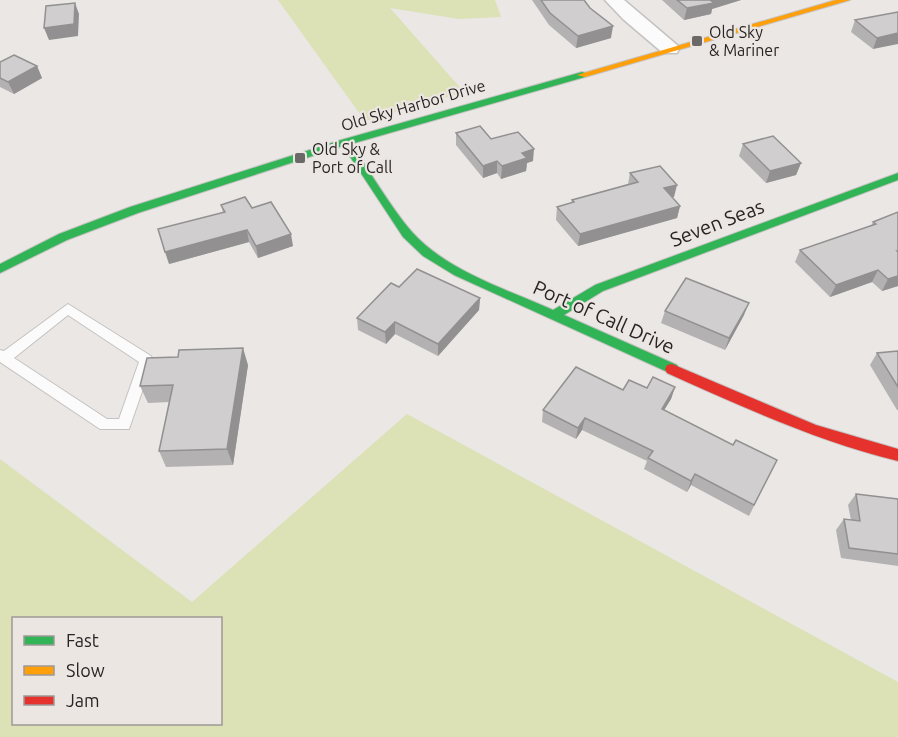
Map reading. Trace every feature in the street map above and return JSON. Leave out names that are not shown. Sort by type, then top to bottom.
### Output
[{"type":"street","points":[[614,0],[670,49]]},
{"type":"street","name":"Old Sky Harbor Drive","points":[[5,262],[134,210],[345,142],[846,0]]},
{"type":"street","name":"Port of Call Drive","points":[[345,142],[407,234],[426,253],[489,287],[801,428],[862,447],[898,455]]},
{"type":"street","name":"Seven Seas","points":[[554,315],[599,288],[898,176]]},
{"type":"lane","points":[[68,309],[146,360],[124,425],[105,425],[2,356],[68,309]]},
{"type":"green space","points":[[278,0],[495,0],[501,17],[459,19],[390,8],[464,92],[365,121]]},
{"type":"green space","points":[[407,414],[898,682],[898,737],[0,737],[0,459],[192,602]]},
{"type":"building","points":[[541,0],[584,0],[590,8],[613,26],[578,36],[550,13]]},
{"type":"building","points":[[677,0],[710,0],[714,3],[687,8]]},
{"type":"building","points":[[75,3],[74,24],[44,28],[46,6]]},
{"type":"building","points":[[898,12],[898,33],[877,38],[855,20]]},
{"type":"building","points":[[14,55],[37,66],[8,82],[0,78],[0,62]]},
{"type":"building","points":[[480,126],[491,139],[518,132],[534,149],[522,153],[527,158],[502,166],[497,161],[483,166],[456,133]]},
{"type":"building","points":[[773,136],[801,163],[770,171],[743,144]]},
{"type":"building","points":[[660,166],[677,185],[664,188],[680,206],[580,234],[557,207],[574,202],[572,200],[638,182],[630,173]]},
{"type":"building","points":[[245,197],[252,208],[271,202],[291,234],[256,246],[247,230],[165,252],[158,229],[225,212],[221,205]]},
{"type":"building","points":[[898,212],[898,276],[888,279],[878,270],[836,285],[800,250],[876,224],[873,222]]},
{"type":"building","points":[[417,269],[480,298],[438,344],[395,322],[385,332],[357,318],[391,283],[399,287]]},
{"type":"building","points":[[686,278],[749,303],[729,338],[665,311]]},
{"type":"building","points":[[243,348],[227,449],[159,451],[173,385],[140,386],[147,358],[178,357],[179,350]]},
{"type":"building","points":[[898,351],[898,387],[877,353]]},
{"type":"building","points":[[576,367],[623,390],[629,380],[647,388],[653,377],[675,387],[662,409],[733,445],[736,440],[777,460],[754,505],[695,474],[691,481],[648,458],[653,451],[585,418],[578,428],[543,410]]},
{"type":"building","points":[[856,494],[898,499],[898,554],[849,548],[844,519],[860,521]]},
{"type":"traffic: fast","points":[[0,269],[63,237],[134,210],[345,142],[582,75]]},
{"type":"traffic: fast","points":[[345,142],[407,234],[427,253],[458,272],[672,369]]},
{"type":"traffic: fast","points":[[554,315],[599,288],[898,176]]},
{"type":"traffic: slow","points":[[582,75],[846,0]]},
{"type":"traffic: jam","points":[[672,369],[811,429],[868,448],[898,455]]},
{"type":"place","name":"Old Sky & Mariner","points":[[697,41]]},
{"type":"place","name":"Old Sky & Port of Call","points":[[300,158]]}]
